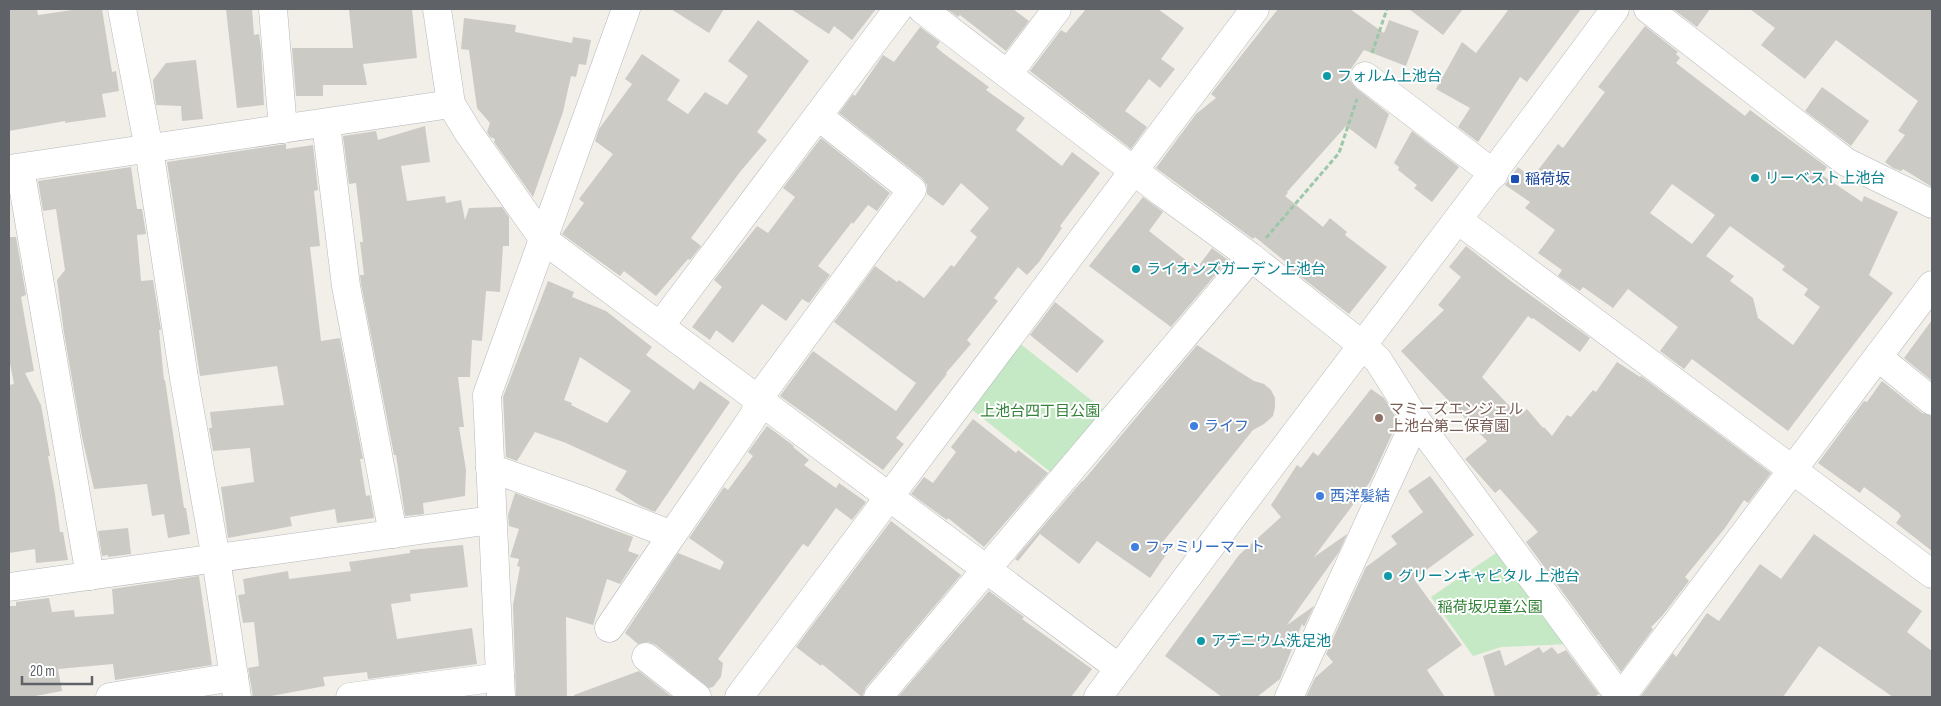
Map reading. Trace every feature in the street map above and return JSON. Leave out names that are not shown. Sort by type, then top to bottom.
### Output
[{"type":"street","points":[[110,697],[235,687],[216,559],[184,378],[148,149],[122,9]]},
{"type":"street","points":[[273,9],[282,129]]},
{"type":"street","points":[[437,9],[451,104],[468,132],[544,240],[1119,668]]},
{"type":"street","points":[[350,697],[500,687],[487,395],[626,9]]},
{"type":"street","points":[[660,326],[898,9]]},
{"type":"street","points":[[922,9],[1133,170],[1250,256],[1362,345],[1378,360],[1416,420],[1621,697],[1932,286]]},
{"type":"street","points":[[1008,74],[1057,9]]},
{"type":"street","points":[[739,697],[1255,9]]},
{"type":"street","points":[[1098,697],[1362,345],[1494,174],[1615,9]]},
{"type":"street","points":[[1648,9],[1846,162],[1932,204]]},
{"type":"street","points":[[1365,76],[1494,174]]},
{"type":"street","points":[[90,576],[14,169],[451,104]]},
{"type":"street","points":[[609,628],[756,414],[758,399],[912,190],[818,116]]},
{"type":"street","points":[[326,124],[346,286],[393,534]]},
{"type":"street","points":[[1458,220],[1932,574]]},
{"type":"street","points":[[878,697],[1250,256]]},
{"type":"street","points":[[1878,357],[1932,401]]},
{"type":"street","points":[[1289,697],[1416,420]]},
{"type":"street","points":[[490,468],[587,502],[672,535]]},
{"type":"street","points":[[9,587],[492,520]]},
{"type":"street","points":[[646,657],[698,697]]},
{"type":"path","points":[[1250,256],[1339,153],[1387,9]]},
{"type":"green space","name":"上池台四丁目公園","points":[[1018,342],[1110,415],[1058,478],[970,408]]},
{"type":"green space","name":"稲荷坂児童公園","points":[[1499,551],[1570,644],[1501,647],[1473,656],[1431,597]]},
{"type":"building","points":[[9,9],[37,9],[38,15],[79,9],[102,9],[112,72],[116,71],[119,91],[102,94],[106,117],[65,123],[65,121],[9,131]]},
{"type":"building","points":[[226,9],[252,9],[254,35],[259,34],[261,48],[264,105],[237,108]]},
{"type":"building","points":[[349,9],[412,9],[417,58],[363,64],[367,85],[323,85],[323,96],[296,96],[292,48],[353,48]]},
{"type":"building","points":[[671,9],[724,9],[709,33]]},
{"type":"building","points":[[791,9],[876,9],[852,40],[834,26],[829,34]]},
{"type":"building","points":[[947,9],[1013,9],[1029,21],[1006,51],[960,15],[958,17]]},
{"type":"building","points":[[1086,9],[1158,9],[1184,28],[1161,59],[1175,69],[1160,88],[1149,79],[1125,111],[1147,127],[1131,149],[1030,71],[1061,30],[1066,33]]},
{"type":"building","points":[[1278,9],[1350,9],[1384,33],[1389,20],[1419,31],[1406,66],[1364,50],[1346,76],[1356,88],[1389,114],[1376,149],[1346,126],[1285,196],[1323,227],[1330,218],[1347,232],[1345,235],[1387,267],[1349,314],[1291,269],[1292,267],[1255,237],[1253,239],[1156,168],[1196,114],[1216,98],[1211,94]]},
{"type":"building","points":[[1409,9],[1463,9],[1443,35]]},
{"type":"building","points":[[1509,9],[1581,9],[1527,82],[1520,77],[1478,142],[1458,127],[1470,108],[1436,89],[1462,42],[1476,53]]},
{"type":"building","points":[[1673,9],[1710,9],[1697,27]]},
{"type":"building","points":[[1750,9],[1932,9],[1932,187],[1903,169],[1901,171],[1893,168],[1885,162],[1905,135],[1898,131],[1918,101],[1836,40],[1805,79],[1761,45],[1775,28]]},
{"type":"building","points":[[464,18],[516,25],[515,32],[572,43],[573,37],[591,40],[586,65],[579,64],[576,77],[571,76],[563,112],[533,197],[494,142],[495,139],[490,137],[487,132],[490,123],[477,108],[469,50],[461,49]]},
{"type":"building","points":[[758,20],[809,61],[757,132],[767,140],[740,172],[691,238],[701,246],[656,296],[624,271],[620,276],[562,234],[584,203],[579,199],[613,154],[595,141],[599,129],[632,84],[625,79],[642,54],[680,80],[667,100],[688,114],[705,92],[727,105],[748,76],[728,61]]},
{"type":"building","points":[[1645,26],[1678,52],[1676,54],[1680,58],[1676,63],[1745,116],[1750,110],[1827,167],[1822,175],[1862,202],[1864,196],[1898,212],[1869,275],[1893,293],[1788,431],[1692,359],[1684,369],[1660,351],[1678,327],[1628,289],[1613,308],[1583,287],[1580,291],[1558,276],[1562,270],[1538,253],[1555,230],[1525,208],[1530,202],[1505,185],[1518,167],[1532,178],[1558,144],[1563,148],[1605,92],[1598,87]],"holes":[[[1672,184],[1715,215],[1692,244],[1650,213]],[[1730,226],[1785,266],[1782,270],[1808,289],[1804,295],[1820,307],[1793,345],[1758,318],[1753,298],[1730,281],[1734,276],[1706,256]]]},
{"type":"building","points":[[920,27],[940,42],[936,47],[989,87],[986,90],[1025,118],[1016,130],[1062,166],[1072,152],[1100,173],[1060,226],[1062,228],[1039,262],[1027,275],[1018,267],[994,298],[998,301],[967,340],[971,344],[896,438],[904,444],[883,470],[780,396],[813,351],[896,411],[916,383],[834,322],[875,266],[924,298],[951,265],[954,267],[977,237],[970,231],[989,208],[961,183],[943,206],[927,194],[927,185],[922,178],[839,113],[853,94],[855,96],[883,55],[894,62]]},
{"type":"building","points":[[196,60],[203,119],[182,121],[181,106],[156,105],[153,80],[166,63]]},
{"type":"building","points":[[1822,87],[1869,121],[1851,146],[1805,111]]},
{"type":"building","points":[[425,126],[430,162],[401,166],[407,201],[445,196],[446,203],[461,200],[465,220],[469,208],[502,207],[509,217],[509,246],[503,246],[500,292],[486,291],[482,341],[472,340],[470,377],[458,377],[464,427],[459,427],[466,470],[465,496],[423,503],[424,514],[405,516],[396,455],[394,455],[361,284],[360,275],[364,275],[360,242],[363,242],[356,183],[349,184],[343,136],[376,131],[378,140]]},
{"type":"building","points":[[1412,131],[1459,167],[1432,202],[1414,188],[1417,185],[1398,170],[1399,167],[1394,163]]},
{"type":"building","points":[[821,138],[890,193],[877,211],[868,205],[853,224],[852,222],[818,266],[830,275],[809,303],[802,299],[786,321],[762,304],[733,343],[716,330],[710,340],[692,327],[722,287],[714,280],[757,226],[768,233],[795,197],[783,188]]},
{"type":"building","points":[[286,144],[286,149],[313,145],[318,190],[314,191],[320,246],[310,247],[321,341],[340,338],[363,459],[360,459],[366,496],[370,495],[374,518],[337,523],[335,509],[290,517],[292,526],[228,538],[221,487],[254,482],[250,448],[213,451],[209,428],[212,428],[210,412],[284,405],[277,366],[200,376],[167,162]]},
{"type":"building","points":[[131,167],[137,209],[142,209],[146,234],[137,235],[141,281],[153,280],[161,330],[159,330],[164,380],[184,508],[186,508],[190,534],[168,538],[164,514],[152,516],[147,484],[94,489],[82,437],[64,333],[57,280],[65,270],[56,209],[43,211],[38,181]]},
{"type":"building","name":"ライオンズガーデン上池台","points":[[1143,197],[1163,212],[1149,231],[1187,261],[1197,268],[1212,248],[1228,260],[1171,327],[1089,266]]},
{"type":"building","points":[[9,237],[16,237],[26,295],[21,297],[34,371],[25,373],[41,405],[60,532],[63,532],[68,560],[36,563],[35,549],[9,553],[9,385],[14,384],[9,358]]},
{"type":"building","points":[[1466,246],[1512,282],[1590,338],[1580,352],[1528,316],[1482,377],[1519,416],[1527,409],[1552,436],[1567,415],[1571,417],[1593,390],[1596,392],[1617,362],[1641,376],[1771,473],[1748,503],[1744,500],[1725,528],[1685,577],[1689,581],[1651,627],[1653,629],[1621,672],[1526,542],[1538,532],[1500,489],[1495,493],[1465,459],[1487,441],[1401,351],[1444,310],[1438,305],[1461,277],[1449,267]]},
{"type":"building","points":[[548,281],[574,292],[572,297],[606,311],[652,347],[646,355],[694,390],[700,381],[730,402],[655,512],[639,505],[615,490],[627,471],[566,443],[535,432],[517,461],[506,457],[503,397]],"holes":[[[580,357],[631,391],[607,423],[564,400]]]},
{"type":"building","points":[[1055,302],[1104,341],[1077,373],[1030,335]]},
{"type":"building","points":[[1932,320],[1932,381],[1904,358]]},
{"type":"building","points":[[1197,345],[1254,381],[1264,384],[1271,390],[1275,398],[1275,407],[1273,416],[1253,430],[1162,543],[1170,549],[1150,578],[1097,541],[1079,564],[1040,534],[1018,561],[1015,559],[1083,481]]},
{"type":"building","points":[[1882,381],[1922,413],[1932,416],[1932,551],[1896,523],[1901,516],[1898,512],[1864,487],[1860,493],[1818,463],[1864,401],[1867,402]]},
{"type":"building","points":[[1371,389],[1384,398],[1398,421],[1370,482],[1314,557],[1347,534],[1339,552],[1287,625],[1314,606],[1304,627],[1302,624],[1280,679],[1257,697],[1222,697],[1165,656],[1239,555],[1281,517],[1271,505],[1297,465],[1301,468],[1313,452],[1318,456]]},
{"type":"building","points":[[973,419],[1016,453],[1018,450],[1048,473],[984,547],[948,518],[947,520],[911,494],[924,477],[933,483],[956,452],[951,447]]},
{"type":"building","points":[[767,426],[809,460],[804,465],[836,488],[839,483],[866,502],[852,520],[836,508],[808,547],[803,544],[718,659],[723,663],[721,677],[713,687],[709,688],[656,645],[648,642],[638,644],[625,633],[678,553],[720,570],[724,562],[689,538],[724,487],[728,490],[753,456],[748,452]]},
{"type":"building","name":"グリーンキャピタル 上池台","points":[[1430,476],[1474,535],[1414,579],[1462,645],[1427,670],[1445,697],[1306,697],[1315,678],[1333,662],[1326,654],[1366,567],[1397,544],[1391,536],[1423,512],[1408,491]]},
{"type":"building","points":[[515,493],[633,537],[628,551],[639,555],[620,584],[607,579],[593,625],[566,617],[567,697],[516,697],[513,605],[520,567],[517,566],[519,559],[510,557],[519,529],[509,526],[508,515]]},
{"type":"building","points":[[891,521],[961,575],[866,687],[862,697],[822,664],[821,666],[796,647]]},
{"type":"building","points":[[128,528],[131,554],[102,556],[98,531]]},
{"type":"building","points":[[1814,534],[1922,611],[1907,632],[1932,651],[1932,697],[1893,697],[1819,646],[1783,697],[1641,696],[1673,653],[1676,657],[1707,613],[1719,621],[1760,564],[1781,579]]},
{"type":"building","points":[[463,545],[468,587],[410,594],[411,601],[391,604],[397,639],[472,628],[477,664],[368,679],[367,672],[323,677],[325,686],[266,697],[253,697],[248,668],[259,666],[254,622],[243,623],[238,595],[245,594],[243,579],[288,571],[289,579],[351,571],[349,562],[410,553],[410,550]]},
{"type":"building","points":[[199,576],[212,665],[115,680],[113,664],[58,669],[62,691],[30,697],[9,697],[9,606],[16,606],[16,602],[49,598],[52,612],[74,610],[75,617],[114,614],[112,589]]},
{"type":"building","points":[[989,591],[1024,617],[1022,619],[1092,669],[1071,697],[898,697]]},
{"type":"building","points":[[1539,647],[1543,653],[1552,647],[1558,654],[1566,650],[1599,694],[1594,697],[1495,697],[1483,656],[1500,650],[1505,666]]},
{"type":"building","points":[[639,671],[672,697],[574,697],[574,695]]},
{"type":"place","name":"フォルム上池台","points":[[1327,76]]},
{"type":"place","name":"リーベスト上池台","points":[[1755,178]]},
{"type":"place","name":"稲荷坂","points":[[1515,179]]},
{"type":"place","name":"ライオンズガーデン上池台","points":[[1136,269]]},
{"type":"place","name":"マミーズエンジェル 上池台第二保育園","points":[[1379,418]]},
{"type":"place","name":"ライフ","points":[[1194,426]]},
{"type":"place","name":"西洋髪結","points":[[1320,496]]},
{"type":"place","name":"ファミリーマート","points":[[1135,547]]},
{"type":"place","name":"グリーンキャピタル 上池台","points":[[1388,576]]},
{"type":"place","name":"アデニウム洗足池","points":[[1201,641]]}]
